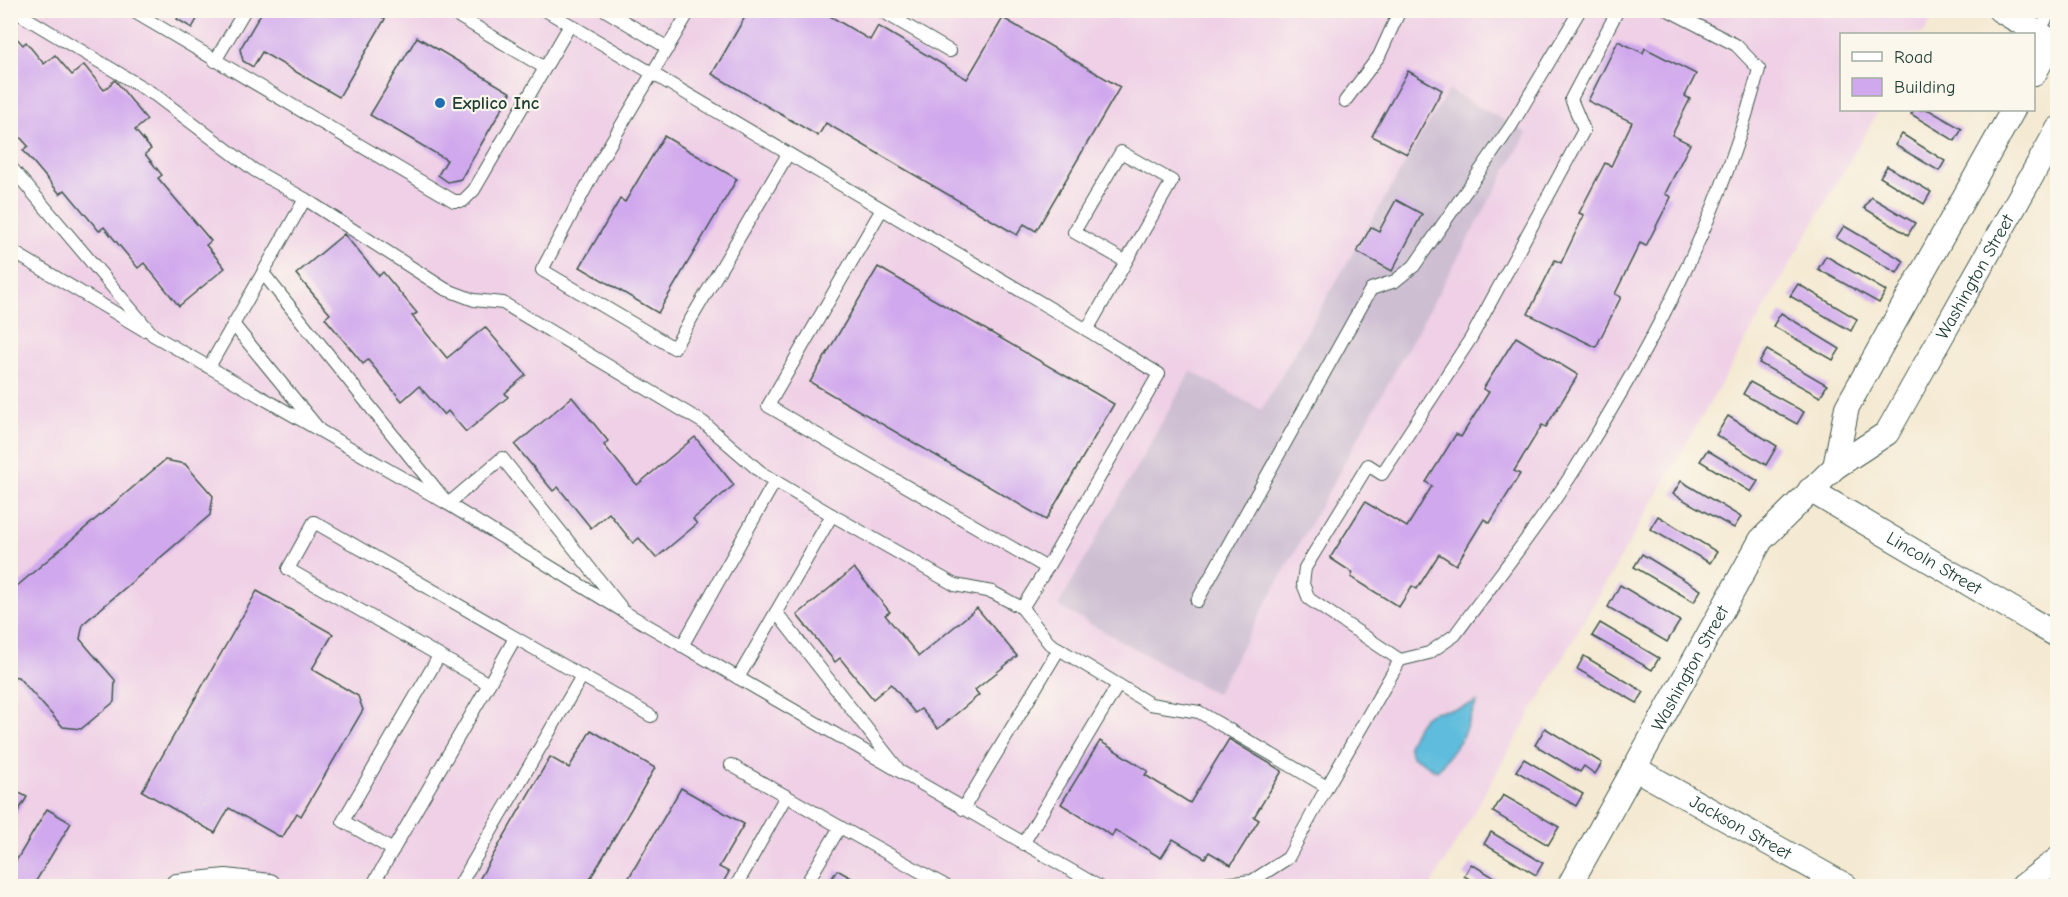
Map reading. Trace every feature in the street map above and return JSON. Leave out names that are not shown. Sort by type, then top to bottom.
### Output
[{"type":"street","points":[[2000,10],[2049,40],[2035,72]]},
{"type":"street","points":[[1835,467],[1847,407],[2012,111]]},
{"type":"street","name":"Washington Street","points":[[1569,886],[1761,540],[1835,467],[1887,434],[2058,129]]},
{"type":"street","name":"Lincoln Street","points":[[1810,490],[2058,636]]},
{"type":"street","name":"Jackson Street","points":[[1634,768],[1846,886]]},
{"type":"street","points":[[2023,886],[2058,859]]},
{"type":"street","points":[[177,886],[226,881],[269,886]]},
{"type":"lane","points":[[131,10],[454,201],[463,201],[474,190],[570,25]]},
{"type":"lane","points":[[215,61],[245,10]]},
{"type":"lane","points":[[448,10],[545,68]]},
{"type":"lane","points":[[546,10],[1160,374],[1022,608]]},
{"type":"lane","points":[[605,10],[668,48]]},
{"type":"lane","points":[[690,10],[600,161],[542,270],[674,348],[789,154]]},
{"type":"lane","points":[[880,10],[950,51]]},
{"type":"lane","points":[[1345,101],[1379,56],[1400,10]]},
{"type":"lane","points":[[1197,601],[1371,289],[1395,282],[1420,258],[1511,126],[1580,10]]},
{"type":"lane","points":[[1400,660],[1309,599],[1303,584],[1305,568],[1368,465],[1382,474],[1471,338],[1514,263],[1584,130],[1571,99],[1618,10]]},
{"type":"lane","points":[[1202,886],[1252,881],[1288,858],[1400,660],[1429,653],[1455,635],[1574,471],[1630,378],[1706,228],[1749,109],[1760,69],[1736,45],[1668,10]]},
{"type":"lane","points":[[2049,40],[2051,10]]},
{"type":"lane","points":[[10,12],[18,13],[155,95],[254,171],[305,199],[445,289],[474,300],[503,303],[704,423],[763,474],[832,515],[955,585],[992,592],[1022,608],[1049,643],[1150,704],[1199,712],[1327,787]]},
{"type":"lane","points":[[1087,330],[1172,181],[1121,152],[1074,232],[1125,261]]},
{"type":"lane","points":[[10,166],[153,335]]},
{"type":"lane","points":[[209,367],[305,199]]},
{"type":"lane","points":[[882,209],[768,406],[1047,568]]},
{"type":"lane","points":[[10,250],[325,436],[448,504],[626,613],[904,776],[1098,886]]},
{"type":"lane","points":[[263,273],[448,504]]},
{"type":"lane","points":[[233,324],[325,436]]},
{"type":"lane","points":[[448,504],[502,458],[626,613]]},
{"type":"lane","points":[[682,646],[776,482]]},
{"type":"lane","points":[[738,678],[832,515]]},
{"type":"lane","points":[[489,684],[288,569],[314,522],[651,716]]},
{"type":"lane","points":[[776,612],[904,776]]},
{"type":"lane","points":[[372,886],[515,638]]},
{"type":"lane","points":[[963,809],[1059,649]]},
{"type":"lane","points":[[393,850],[343,821],[439,656]]},
{"type":"lane","points":[[459,886],[582,676]]},
{"type":"lane","points":[[1023,844],[1118,685]]},
{"type":"lane","points":[[731,765],[946,886]]},
{"type":"lane","points":[[736,886],[786,796]]},
{"type":"lane","points":[[805,886],[840,827]]},
{"type":"shaded area","points":[[10,11],[1937,11],[1924,33],[1840,33],[1840,111],[1878,111],[1431,886],[11,886]]},
{"type":"shaded area","points":[[2014,11],[2057,11],[2057,37]]},
{"type":"shaded area","points":[[1448,90],[1527,133],[1216,694],[1058,606],[1191,371],[1261,410]]},
{"type":"water","points":[[1477,702],[1461,739],[1437,771],[1412,756],[1408,746],[1415,730],[1428,714],[1453,710]]},
{"type":"building","points":[[182,10],[202,10],[192,28],[177,19]]},
{"type":"building","points":[[263,10],[370,10],[385,19],[339,97],[262,52],[253,67],[243,61],[240,49]]},
{"type":"building","points":[[749,10],[820,10],[870,40],[878,26],[967,79],[1003,18],[1120,87],[1036,231],[1024,224],[1017,235],[826,123],[818,136],[712,74]]},
{"type":"building","points":[[10,31],[23,45],[26,42],[44,64],[55,55],[72,75],[84,65],[104,90],[115,80],[147,120],[135,130],[151,149],[145,154],[162,175],[158,178],[211,241],[206,245],[225,268],[179,306],[144,263],[138,268],[104,227],[99,231],[65,190],[60,194],[23,150],[28,146],[10,126]]},
{"type":"building","points":[[417,37],[511,93],[461,179],[448,182],[438,175],[447,160],[370,115]]},
{"type":"building","points":[[1618,41],[1643,53],[1645,48],[1696,74],[1685,96],[1690,99],[1672,135],[1690,144],[1665,194],[1671,197],[1646,246],[1640,243],[1615,294],[1621,297],[1596,347],[1528,314],[1555,260],[1561,263],[1584,215],[1579,213],[1605,163],[1611,166],[1632,122],[1588,101]]},
{"type":"building","points":[[1408,71],[1442,90],[1407,154],[1372,136]]},
{"type":"building","points":[[1913,111],[1931,111],[1962,129],[1955,141],[1911,114]]},
{"type":"building","points":[[1902,134],[1945,161],[1939,171],[1895,145]]},
{"type":"building","points":[[664,136],[737,179],[658,313],[580,267],[620,199],[625,202]]},
{"type":"building","points":[[1887,166],[1931,192],[1924,204],[1880,177]]},
{"type":"building","points":[[1871,197],[1915,223],[1908,235],[1864,208]]},
{"type":"building","points":[[1396,200],[1422,214],[1392,271],[1357,252],[1371,227],[1379,231]]},
{"type":"building","points":[[1844,226],[1904,261],[1897,273],[1836,238]]},
{"type":"building","points":[[344,234],[379,276],[383,272],[417,313],[412,316],[447,358],[485,327],[526,375],[505,393],[508,397],[466,432],[448,411],[444,415],[419,386],[402,401],[368,360],[363,364],[325,318],[330,314],[296,274]]},
{"type":"building","points":[[1826,256],[1886,291],[1879,303],[1818,269]]},
{"type":"building","points":[[878,267],[1114,404],[1046,520],[810,382]]},
{"type":"building","points":[[1798,284],[1857,319],[1851,331],[1790,296]]},
{"type":"building","points":[[1781,313],[1840,349],[1833,360],[1773,326]]},
{"type":"building","points":[[1516,337],[1578,375],[1546,427],[1542,425],[1514,471],[1520,474],[1490,523],[1484,519],[1456,565],[1439,554],[1417,589],[1412,586],[1399,607],[1351,577],[1353,573],[1330,558],[1365,502],[1407,527],[1432,486],[1426,482],[1456,434],[1461,437],[1489,392],[1483,389]]},
{"type":"building","points":[[1767,350],[1827,385],[1820,397],[1759,363]]},
{"type":"building","points":[[1750,382],[1804,412],[1797,424],[1743,394]]},
{"type":"building","points":[[572,397],[608,441],[604,445],[637,485],[695,437],[734,485],[693,519],[697,524],[656,558],[639,538],[633,543],[609,513],[591,528],[558,487],[553,491],[515,445]]},
{"type":"building","points":[[1728,416],[1777,446],[1766,465],[1716,435]]},
{"type":"building","points":[[1707,450],[1758,481],[1751,492],[1700,461]]},
{"type":"building","points":[[165,460],[185,464],[213,496],[210,515],[83,624],[80,639],[115,680],[114,702],[81,729],[63,727],[18,677],[10,676],[10,592]]},
{"type":"building","points":[[1681,481],[1741,517],[1734,528],[1673,494]]},
{"type":"building","points":[[1658,516],[1717,552],[1710,563],[1650,529]]},
{"type":"building","points":[[1642,554],[1701,590],[1694,602],[1634,567]]},
{"type":"building","points":[[854,568],[890,612],[885,615],[919,656],[977,608],[1017,656],[975,690],[979,695],[938,729],[921,709],[915,713],[891,684],[873,699],[840,658],[835,662],[797,615]]},
{"type":"building","points":[[1620,585],[1680,621],[1667,642],[1608,607]]},
{"type":"building","points":[[257,591],[333,634],[312,669],[358,696],[363,710],[301,816],[297,813],[282,838],[229,808],[215,833],[142,791]]},
{"type":"building","points":[[1600,623],[1659,658],[1652,670],[1592,636]]},
{"type":"building","points":[[1584,656],[1644,692],[1637,703],[1577,669]]},
{"type":"building","points":[[1545,728],[1602,763],[1595,774],[1584,766],[1580,772],[1535,745]]},
{"type":"building","points":[[591,730],[655,768],[586,886],[481,886],[477,883],[550,757],[569,768]]},
{"type":"building","points":[[1229,739],[1282,771],[1254,817],[1259,820],[1231,865],[1209,852],[1205,858],[1173,839],[1161,858],[1115,830],[1112,836],[1061,804],[1100,741],[1148,771],[1145,775],[1190,803]]},
{"type":"building","points":[[1524,759],[1583,794],[1576,806],[1516,771]]},
{"type":"building","points":[[10,788],[27,797],[10,825]]},
{"type":"building","points":[[681,788],[744,824],[719,867],[729,872],[721,886],[624,886]]},
{"type":"building","points":[[1503,795],[1559,827],[1548,845],[1493,812]]},
{"type":"building","points":[[47,809],[71,823],[33,886],[10,886],[10,871]]},
{"type":"building","points":[[1491,832],[1543,863],[1536,875],[1484,844]]},
{"type":"building","points":[[1471,864],[1509,886],[1482,886],[1464,876]]},
{"type":"building","points":[[837,870],[866,886],[827,886]]},
{"type":"place","name":"Explico Inc","points":[[440,103]]}]
